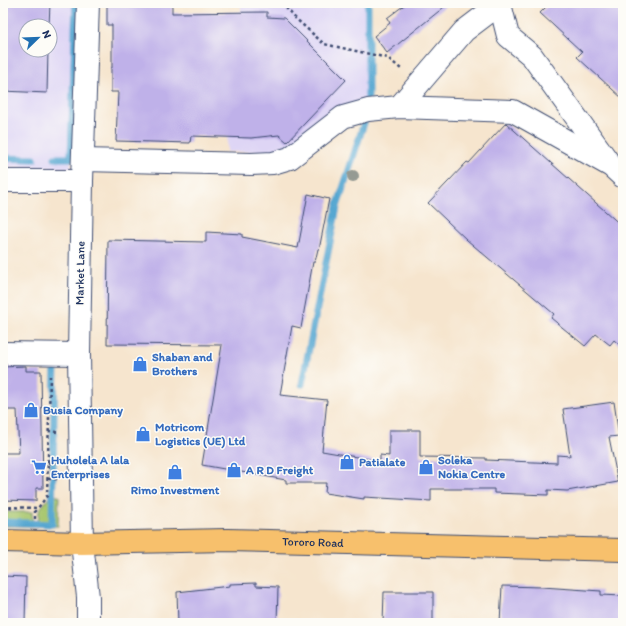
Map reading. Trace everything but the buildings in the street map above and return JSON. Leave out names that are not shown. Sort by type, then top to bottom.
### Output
[{"type":"main road","name":"Tororo Road","points":[[3,541],[82,543],[227,540],[623,550]]},
{"type":"street","name":"Market Lane","points":[[88,3],[82,170],[79,354],[82,543],[88,596],[88,623]]},
{"type":"street","points":[[399,107],[464,31],[501,3],[508,36],[532,56],[617,171]]},
{"type":"street","points":[[3,181],[82,170],[273,163],[290,158],[343,117],[368,110],[399,107],[513,111],[617,171]]},
{"type":"street","points":[[3,353],[79,354]]},
{"type":"path","points":[[282,3],[294,17],[324,44],[388,58],[419,85]]},
{"type":"path","points":[[3,507],[38,508],[48,496],[50,353]]},
{"type":"path","points":[[49,401],[54,401]]},
{"type":"path","points":[[49,415],[54,416]]},
{"type":"path","points":[[48,431],[59,432]]},
{"type":"path","points":[[48,463],[56,462]]},
{"type":"path","points":[[48,479],[58,479]]},
{"type":"path","points":[[36,507],[36,520]]},
{"type":"shaded area","points":[[3,3],[76,3],[71,168],[3,167]]},
{"type":"shaded area","points":[[241,3],[366,3],[367,100],[283,151],[227,152],[229,13],[241,12]]},
{"type":"green space","points":[[50,496],[59,496],[58,526],[38,526],[39,510]]},
{"type":"green space","points":[[4,512],[32,512],[33,526],[4,526]]},
{"type":"waterway","points":[[55,158],[71,158],[76,3]]},
{"type":"waterway","points":[[368,3],[368,51]]},
{"type":"waterway","points":[[368,57],[368,97]]},
{"type":"waterway","points":[[302,384],[337,207],[364,123]]},
{"type":"waterway","points":[[3,158],[34,159]]},
{"type":"waterway","points":[[3,522],[52,524],[55,361]]},
{"type":"place","name":"Shaban and Brothers","points":[[140,364]]},
{"type":"place","name":"Busia Company","points":[[31,410]]},
{"type":"place","name":"Motricom Logistics (UE) Ltd","points":[[143,434]]},
{"type":"place","name":"Patialate","points":[[347,462]]},
{"type":"place","name":"Huholela A lala Enterprises","points":[[39,467]]},
{"type":"place","name":"Soleka Nokia Centre","points":[[426,467]]},
{"type":"place","name":"A R D Freight","points":[[234,470]]},
{"type":"place","name":"Rimo Investment","points":[[175,472]]}]
